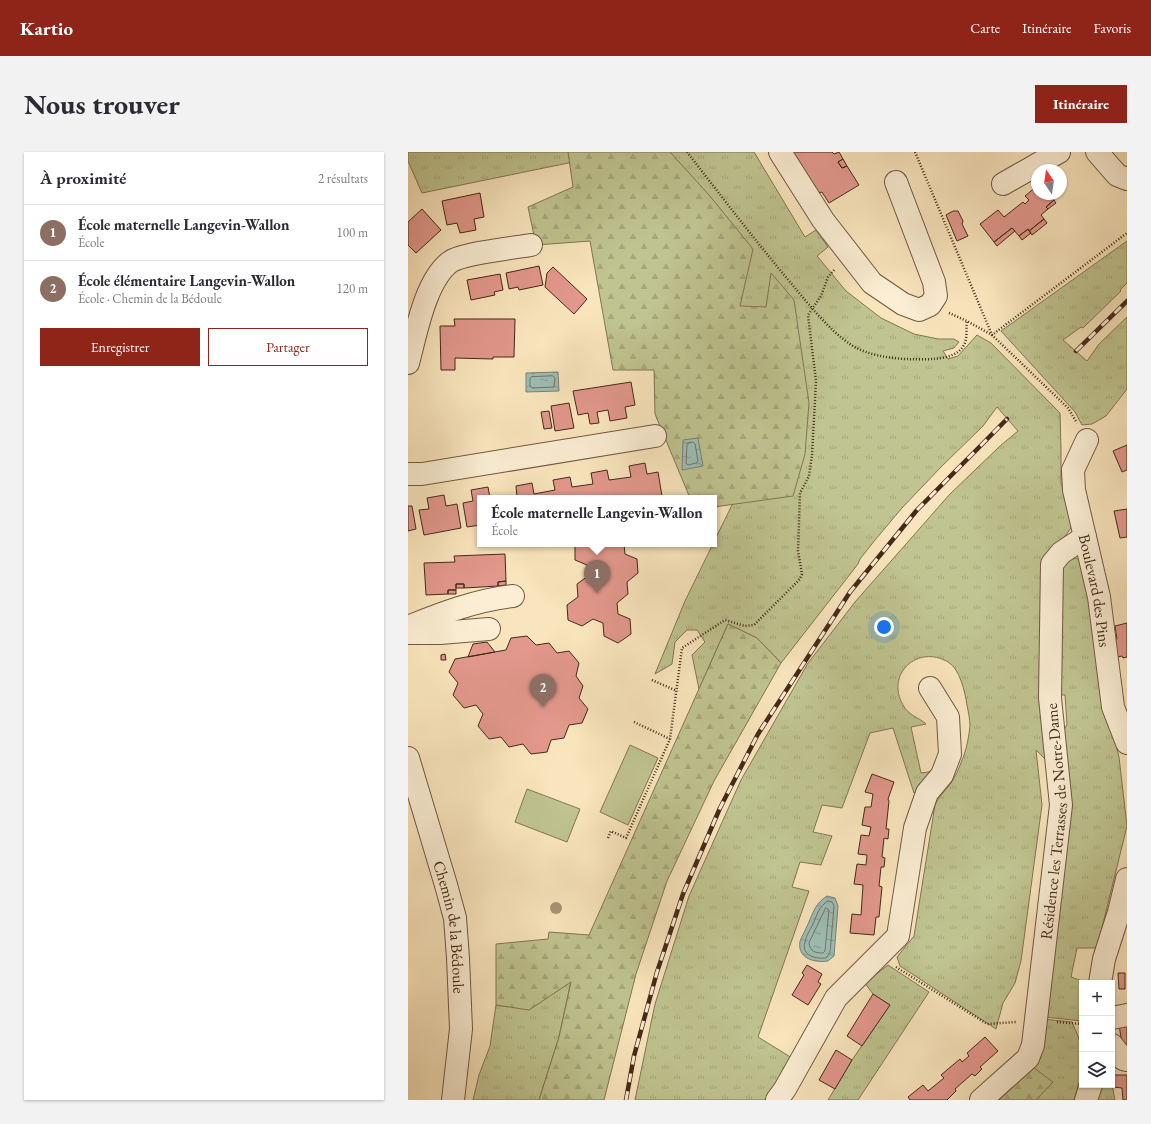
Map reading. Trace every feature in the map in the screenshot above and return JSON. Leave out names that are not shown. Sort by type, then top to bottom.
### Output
[{"type":"street","points":[[780,152],[823,220],[872,283],[903,304],[919,310],[930,305],[936,296],[934,282],[896,182]]},
{"type":"street","points":[[1003,184],[1059,152]]},
{"type":"street","points":[[1097,152],[1117,175],[1127,179]]},
{"type":"street","points":[[408,363],[428,292],[436,277],[450,262],[466,256],[531,245]]},
{"type":"street","points":[[408,474],[422,474],[655,436]]},
{"type":"street","name":"Boulevard des Pins","points":[[1087,440],[1073,470],[1074,490],[1099,597],[1127,743]]},
{"type":"street","name":"Résidence les Terrasses de Notre-Dame","points":[[981,1100],[1028,1058],[1033,1045],[1061,805],[1050,698],[1052,564],[1061,553],[1085,537]]},
{"type":"street","points":[[408,627],[439,614],[494,598],[513,596]]},
{"type":"street","points":[[408,633],[489,630]]},
{"type":"street","points":[[777,1100],[836,998],[898,936],[915,828],[927,793],[942,775],[950,754],[948,717],[930,688]]},
{"type":"street","name":"Chemin de la Bédoule","points":[[408,758],[455,918],[461,1029],[453,1100]]},
{"type":"street","points":[[1100,980],[1104,959],[1119,912],[1127,879]]},
{"type":"street","points":[[1115,1017],[1127,1015]]},
{"type":"street","points":[[1115,1049],[1123,1059],[1127,1060]]},
{"type":"street","points":[[1086,1100],[1090,1088]]},
{"type":"path","points":[[686,152],[774,263],[812,308],[840,336],[860,350],[886,357],[914,360],[944,358],[961,351],[966,340],[966,321]]},
{"type":"path","points":[[914,152],[992,335]]},
{"type":"path","points":[[992,335],[1127,232]]},
{"type":"path","points":[[608,838],[611,831],[626,838],[670,739],[682,648],[725,620],[745,626],[754,625],[800,579],[802,574],[798,551],[800,493],[809,476],[812,455],[816,381],[808,315],[821,296],[828,277],[836,267]]},
{"type":"path","points":[[930,305],[966,321],[992,335],[1068,408],[1087,440]]},
{"type":"path","points":[[652,680],[677,691]]},
{"type":"path","points":[[634,722],[670,739]]},
{"type":"path","points":[[896,967],[987,1024]]},
{"type":"path","points":[[1054,1022],[1079,1024]]},
{"type":"green space","points":[[408,152],[622,152],[422,193],[408,161]]},
{"type":"green space","points":[[568,152],[670,152],[709,195],[753,249],[740,306],[766,307],[771,273],[794,300],[809,403],[805,454],[793,496],[717,507],[717,495],[689,495],[655,414],[654,370],[613,370],[590,241],[536,245],[528,207],[573,187]]},
{"type":"green space","points":[[636,152],[754,152],[805,237],[816,230],[828,247],[817,256],[846,291],[881,318],[914,334],[938,339],[954,339],[959,342],[954,348],[943,351],[948,359],[958,356],[977,335],[991,343],[1060,413],[1061,483],[1073,525],[1063,539],[1048,551],[1044,637],[1048,762],[1036,750],[1042,805],[1021,961],[1015,983],[1003,1003],[996,1029],[900,966],[897,957],[914,936],[935,805],[952,782],[958,770],[966,748],[970,726],[965,694],[959,675],[952,665],[937,657],[926,657],[916,660],[908,665],[901,673],[898,683],[899,694],[903,705],[910,714],[926,724],[911,727],[921,773],[935,771],[918,793],[914,793],[893,728],[870,733],[842,808],[822,805],[813,832],[832,836],[821,865],[800,862],[792,887],[809,891],[758,1037],[792,1058],[765,1100],[635,1100],[655,1004],[689,896],[741,780],[808,663],[855,602],[950,494],[1000,446],[1018,431],[997,407],[983,426],[902,508],[875,540],[781,663],[757,638],[728,624],[699,689],[692,655],[705,642],[697,630],[687,630],[675,642],[672,664],[655,674],[685,601],[711,547],[717,547],[717,536],[753,462]]},
{"type":"green space","points":[[1127,241],[1127,283],[1120,290],[1121,291],[1083,328],[1081,327],[1063,340],[1087,361],[1099,344],[1127,317],[1127,389],[1106,416],[1092,424],[1082,425],[1075,412],[1001,331]]},
{"type":"green space","points":[[1075,558],[1083,561],[1104,695],[1119,757],[1127,826],[1097,948],[1077,948],[1071,977],[1080,980],[1079,1021],[1044,1017],[1060,739],[1067,724],[1065,695],[1059,695],[1058,572],[1066,562]]},
{"type":"green space","points":[[728,624],[757,638],[781,663],[714,781],[667,881],[636,974],[604,1100],[539,1100],[559,1037],[571,982],[529,1010],[496,1005],[496,944],[548,939],[549,932],[589,935]]},
{"type":"green space","points":[[630,745],[658,758],[628,825],[600,812]]},
{"type":"green space","points":[[527,789],[580,809],[567,842],[515,822]]},
{"type":"green space","points":[[888,965],[929,992],[858,1100],[828,1100],[852,1060],[890,1005],[873,994],[865,983]]},
{"type":"green space","points":[[571,981],[559,1037],[539,1100],[473,1100],[479,1075],[490,1046],[496,1005],[529,1009]]},
{"type":"green space","points":[[1042,1019],[1072,1022],[1079,1039],[1079,1083],[1074,1100],[999,1100],[1034,1068],[1041,1057]]},
{"type":"green space","points":[[1034,1068],[1053,1082],[1036,1100],[999,1100]]},
{"type":"green space","points":[[1094,1088],[1113,1088],[1115,1100],[1090,1100]]},
{"type":"water","points":[[558,372],[559,391],[526,392],[526,373]]},
{"type":"water","points":[[698,438],[703,466],[682,470],[683,440]]},
{"type":"water","points":[[827,896],[835,898],[838,906],[834,956],[828,961],[818,961],[804,956],[801,952],[800,941],[815,908]]},
{"type":"building","points":[[793,152],[832,152],[834,154],[839,152],[843,159],[838,162],[842,168],[847,166],[859,185],[829,203],[822,192],[818,193]]},
{"type":"building","points":[[843,159],[847,166],[842,168],[838,162]]},
{"type":"building","points":[[1031,191],[1031,200],[1054,200],[1046,207],[1048,209],[1041,215],[1044,219],[1029,231],[1028,229],[1019,236],[1012,228],[994,242],[980,224],[998,210],[1004,217],[1023,202],[1025,204],[1029,200],[1025,196]]},
{"type":"building","points":[[480,193],[484,217],[474,219],[476,230],[460,233],[457,223],[447,225],[442,201]]},
{"type":"building","points":[[1054,200],[1056,203],[1048,209],[1046,207]]},
{"type":"building","points":[[422,209],[441,230],[416,253],[408,245],[408,222]]},
{"type":"building","points":[[953,211],[958,211],[968,236],[957,241],[946,215]]},
{"type":"building","points":[[1044,219],[1047,223],[1032,235],[1029,231]]},
{"type":"building","points":[[1012,228],[1015,231],[997,246],[994,242]]},
{"type":"building","points":[[1028,229],[1031,233],[1022,240],[1019,236]]},
{"type":"building","points":[[539,266],[543,285],[519,290],[518,287],[509,289],[506,273]]},
{"type":"building","points":[[553,267],[587,299],[574,314],[545,287],[547,273]]},
{"type":"building","points":[[500,274],[503,290],[494,292],[495,295],[471,300],[467,280]]},
{"type":"building","points":[[454,319],[515,319],[514,357],[493,357],[493,359],[455,358],[455,370],[441,370],[440,326],[455,326]]},
{"type":"building","points":[[631,382],[635,405],[625,407],[627,418],[610,421],[608,410],[597,412],[599,423],[590,424],[588,413],[578,415],[573,391]]},
{"type":"building","points":[[569,403],[574,428],[555,431],[551,406]]},
{"type":"building","points":[[549,411],[552,428],[544,429],[541,412]]},
{"type":"building","points":[[1127,445],[1127,470],[1122,472],[1113,451]]},
{"type":"building","points":[[645,463],[647,474],[658,472],[662,495],[517,495],[516,486],[532,483],[534,494],[555,490],[553,480],[570,477],[572,487],[593,484],[591,473],[607,470],[609,480],[631,477],[629,466]]},
{"type":"building","points":[[488,487],[489,495],[477,495],[477,525],[467,527],[463,503],[473,501],[471,490]]},
{"type":"building","points":[[444,495],[446,506],[457,504],[461,528],[424,535],[419,510],[429,509],[427,498]]},
{"type":"building","points":[[408,506],[412,506],[416,529],[408,531]]},
{"type":"building","points":[[1127,509],[1127,537],[1120,538],[1114,511]]},
{"type":"building","points":[[575,547],[624,547],[625,554],[637,559],[638,573],[627,582],[628,594],[617,603],[618,614],[630,619],[631,634],[618,643],[604,636],[603,623],[593,619],[582,626],[568,620],[567,605],[578,597],[577,584],[588,576],[587,565],[575,560]]},
{"type":"building","points":[[505,554],[506,581],[498,582],[498,586],[464,588],[464,584],[456,584],[456,590],[448,590],[448,594],[426,595],[424,563],[455,562],[454,556]]},
{"type":"building","points":[[506,581],[506,585],[498,586],[498,582]]},
{"type":"building","points":[[456,584],[464,584],[464,588],[456,588]]},
{"type":"building","points":[[448,590],[456,590],[456,594],[448,594]]},
{"type":"building","points":[[1127,623],[1127,657],[1123,658],[1122,656],[1113,658],[1111,640],[1117,639],[1115,626]]},
{"type":"building","points":[[527,636],[536,645],[549,643],[557,653],[569,651],[579,663],[576,676],[583,686],[579,698],[588,709],[582,723],[569,725],[564,738],[551,740],[547,752],[531,754],[523,744],[509,747],[501,737],[489,739],[478,726],[483,714],[476,705],[464,708],[453,695],[458,683],[449,672],[455,659],[506,650],[511,638]]},
{"type":"building","points":[[487,642],[495,652],[468,657],[473,644]]},
{"type":"building","points":[[445,654],[446,660],[441,660],[441,655]]},
{"type":"building","points":[[872,774],[894,782],[888,799],[886,829],[889,829],[888,839],[884,838],[882,857],[885,858],[884,867],[881,867],[879,886],[882,887],[879,917],[876,917],[874,935],[850,933],[852,914],[861,915],[863,885],[854,884],[857,864],[866,865],[867,855],[858,854],[861,835],[869,836],[871,827],[862,825],[865,807],[871,807],[873,794],[865,792]]},
{"type":"building","points":[[807,965],[822,974],[818,982],[821,984],[808,1005],[792,995],[804,975],[802,973]]},
{"type":"building","points":[[1118,973],[1125,973],[1125,989],[1119,989]]},
{"type":"building","points":[[873,994],[890,1005],[862,1046],[847,1036]]},
{"type":"building","points":[[1127,1023],[1127,1049],[1122,1044],[1119,1025]]},
{"type":"building","points":[[985,1037],[998,1051],[980,1067],[982,1069],[975,1076],[972,1074],[955,1089],[956,1091],[947,1100],[910,1100],[908,1097],[923,1085],[928,1091],[944,1078],[941,1075],[960,1059],[962,1062],[969,1056],[967,1053]]},
{"type":"building","points":[[836,1050],[852,1060],[835,1089],[819,1080]]},
{"type":"building","points":[[1115,1075],[1127,1075],[1127,1100],[1123,1100],[1122,1088],[1115,1087]]},
{"type":"railway","points":[[1076,351],[1127,301]]},
{"type":"railway","points":[[626,1100],[634,1056],[657,972],[683,894],[720,808],[758,734],[850,592],[917,510],[1007,419]]},
{"type":"place","name":"École maternelle Langevin-Wallon","points":[[597,593]]},
{"type":"place","name":"École élémentaire Langevin-Wallon","points":[[543,707]]}]
